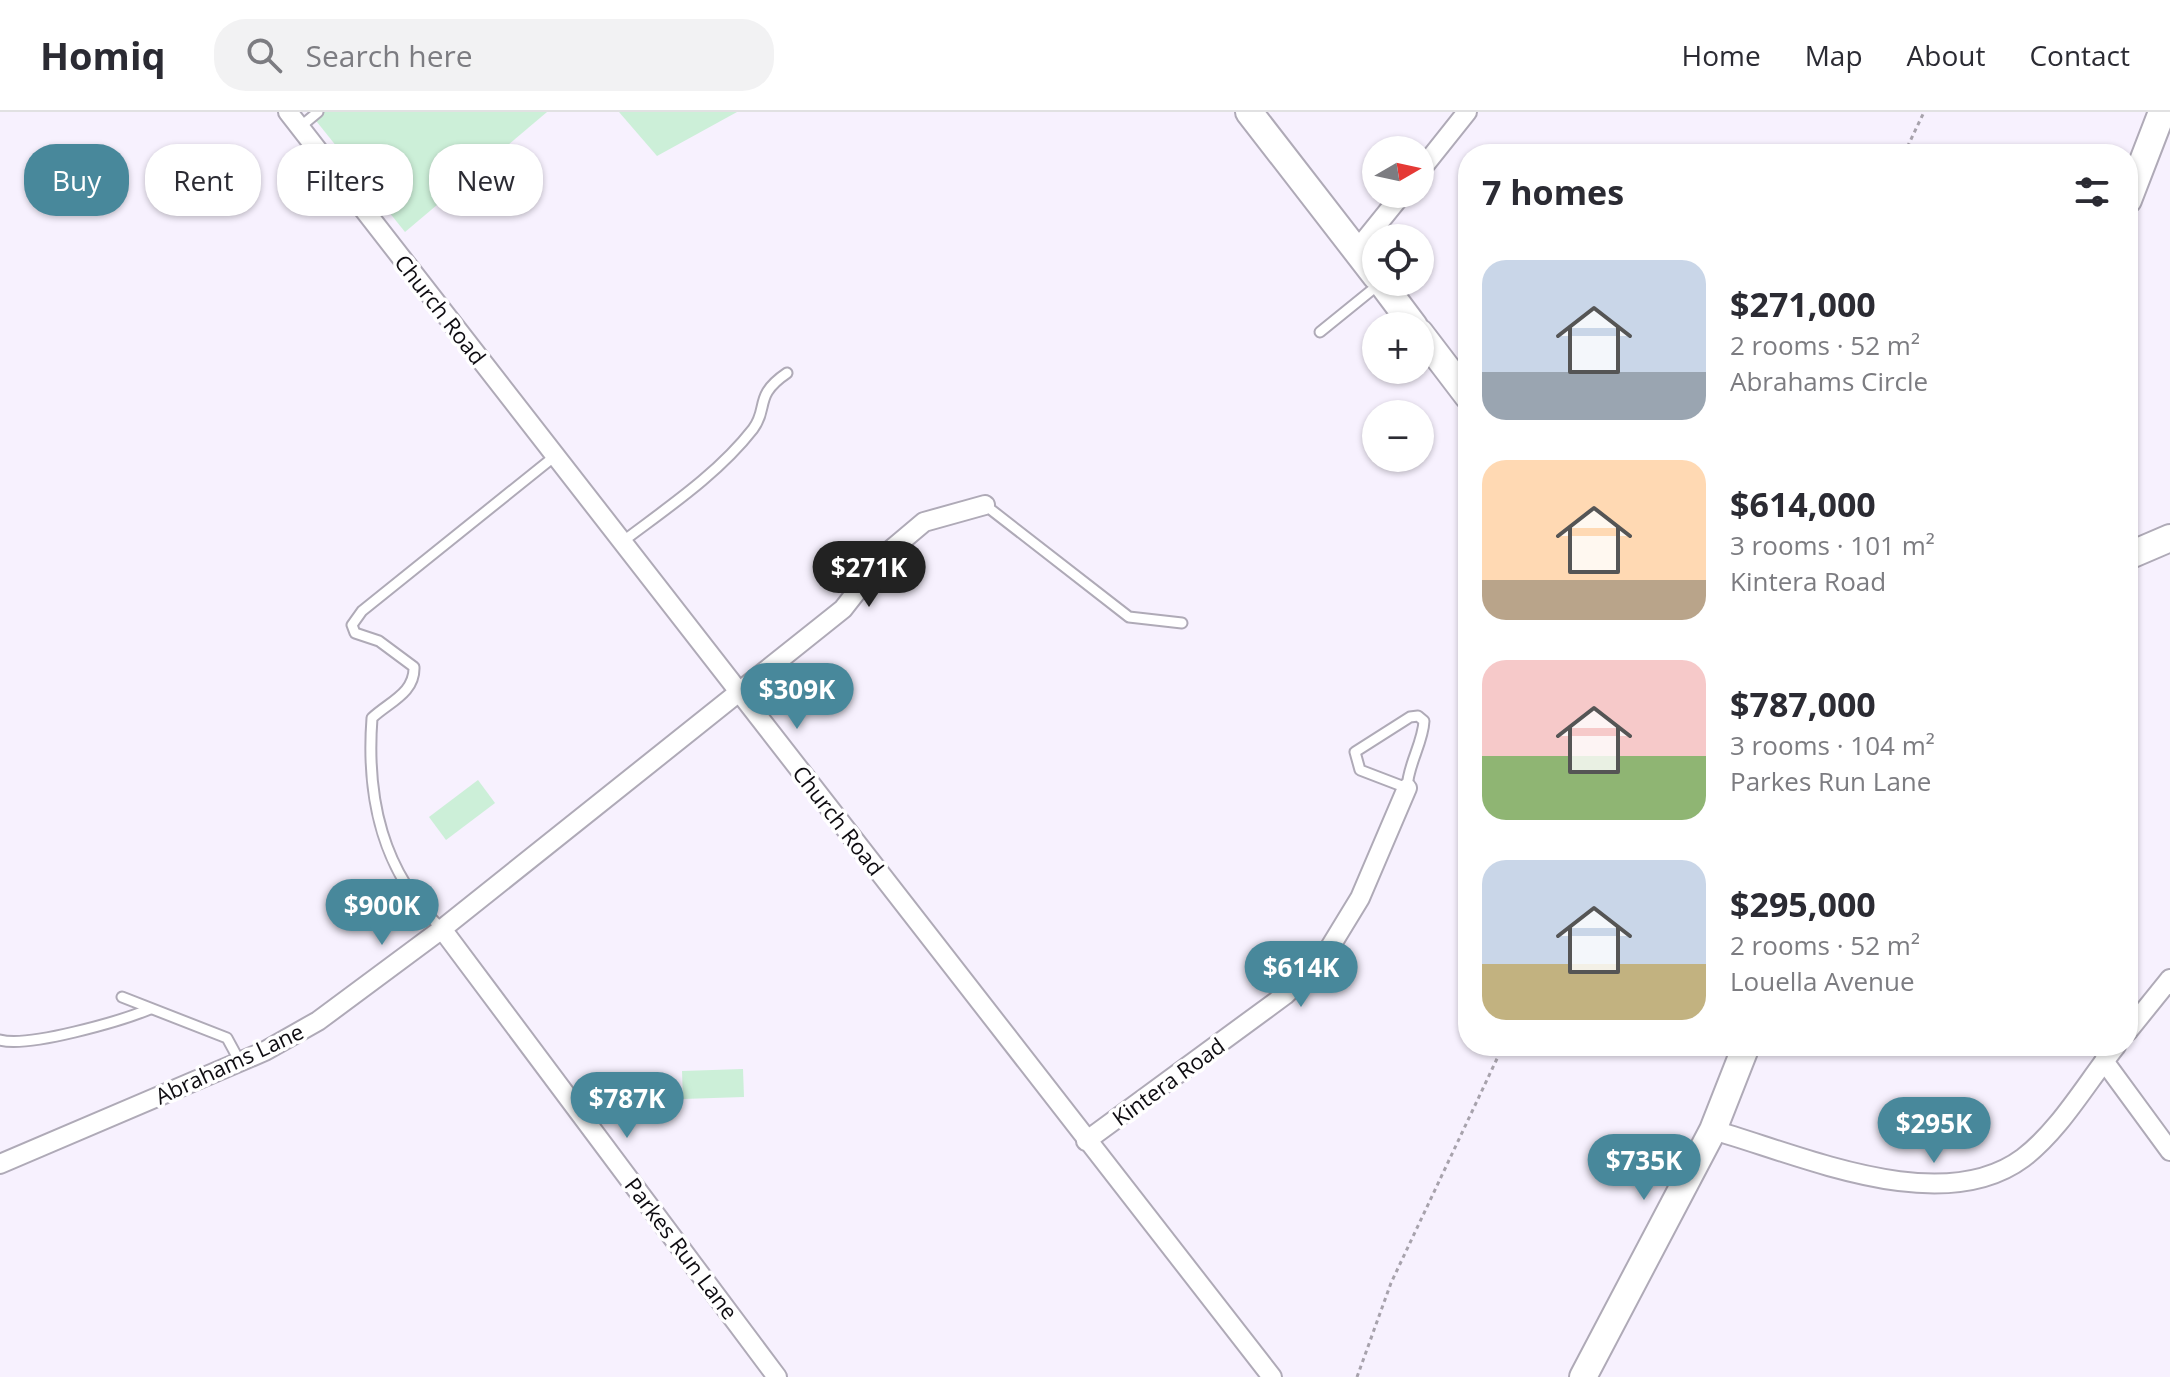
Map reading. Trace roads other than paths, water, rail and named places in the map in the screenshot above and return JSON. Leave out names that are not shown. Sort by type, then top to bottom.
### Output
[{"type":"main road","points":[[1249,112],[1362,258]]},
{"type":"main road","points":[[2138,174],[2162,112]]},
{"type":"main road","points":[[1434,351],[1458,383]]},
{"type":"main road","points":[[2138,552],[2170,538]]},
{"type":"main road","points":[[1583,1377],[1713,1130],[1742,1056]]},
{"type":"street","points":[[1434,153],[1467,112]]},
{"type":"street","name":"Church Road","points":[[294,120],[1272,1377]]},
{"type":"street","points":[[1356,251],[1391,208]]},
{"type":"street","name":"Abrahams Lane","points":[[0,1164],[240,1062],[318,1021],[442,929],[843,609],[886,554],[924,522],[985,505]]},
{"type":"street","name":"Kintera Road","points":[[1086,1141],[1285,995],[1324,957],[1360,898],[1407,788]]},
{"type":"street","name":"Parkes Run Lane","points":[[442,929],[777,1377]]},
{"type":"street","points":[[2138,1019],[2170,979]]},
{"type":"street","points":[[1713,1130],[1850,1170],[1921,1185],[1957,1184],[2001,1171],[2022,1158],[2045,1138],[2108,1056]]},
{"type":"street","points":[[2112,1056],[2170,1151]]},
{"type":"lane","points":[[294,120],[318,112]]},
{"type":"lane","points":[[1320,332],[1364,296]]},
{"type":"lane","points":[[622,542],[698,485],[756,426],[761,402],[772,383],[787,373]]},
{"type":"lane","points":[[442,929],[421,909],[392,865],[377,815],[370,748],[372,718],[407,691],[414,679],[414,667],[379,641],[355,633],[352,625],[362,611],[555,456]]},
{"type":"lane","points":[[985,505],[1129,617],[1182,623]]},
{"type":"lane","points":[[1418,716],[1424,721],[1424,729],[1411,759],[1407,788],[1360,770],[1355,752],[1363,744],[1410,717],[1418,716]]},
{"type":"lane","points":[[122,997],[227,1038],[240,1062]]},
{"type":"lane","points":[[0,1040],[12,1044],[38,1041],[150,1009]]}]
